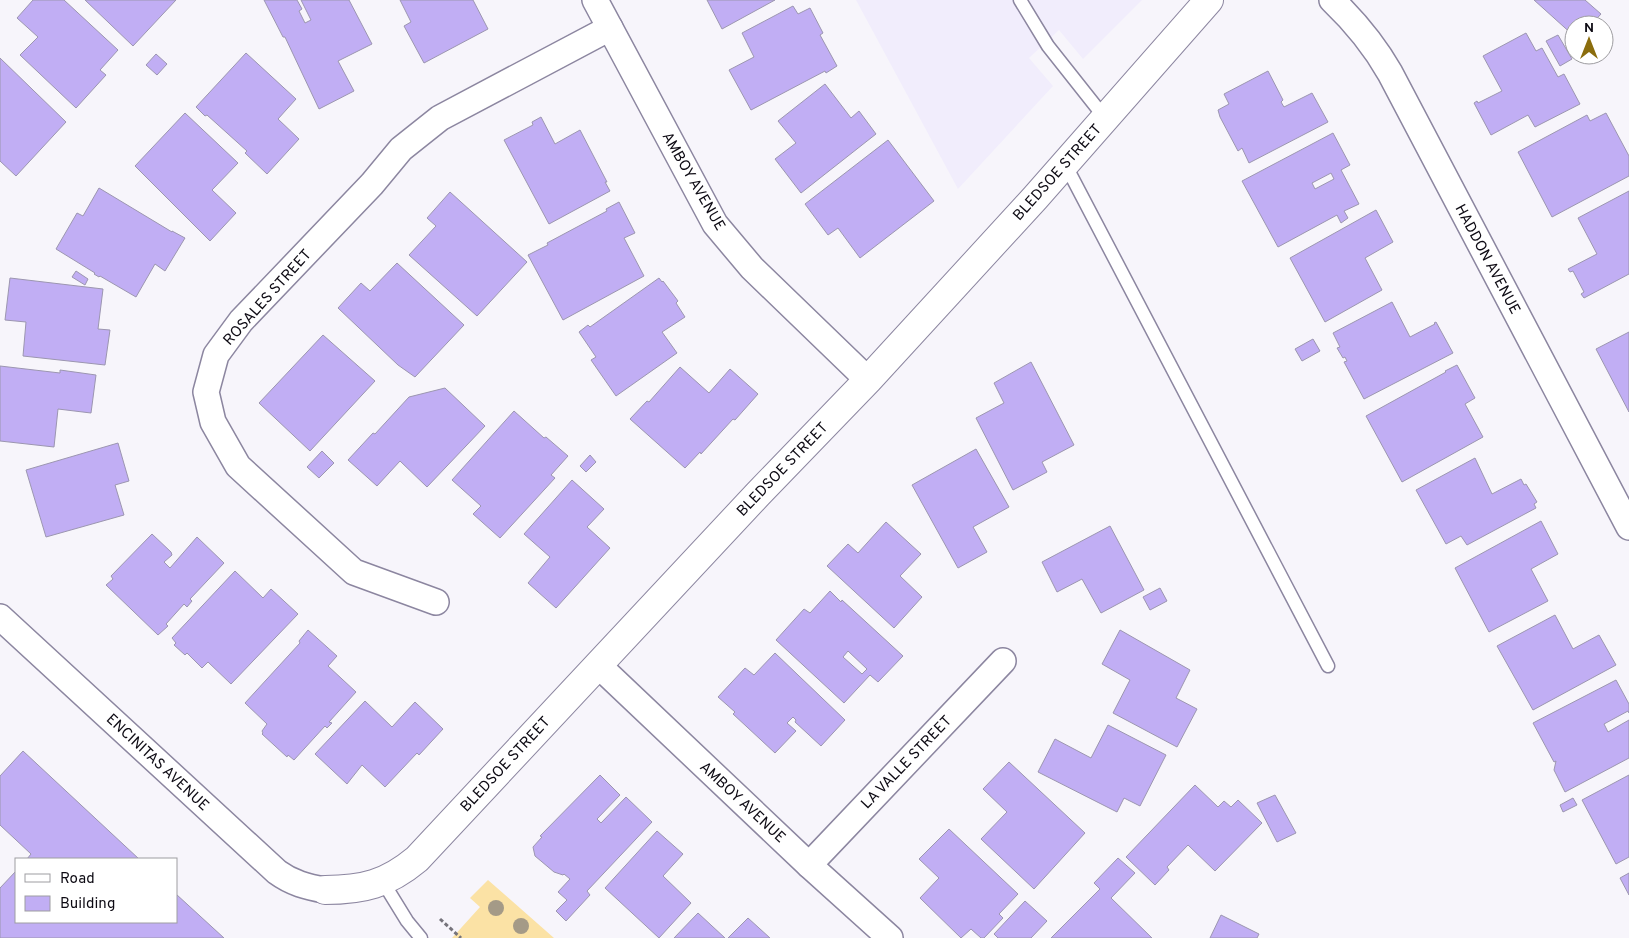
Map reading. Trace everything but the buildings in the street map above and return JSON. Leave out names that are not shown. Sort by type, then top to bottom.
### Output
[{"type":"street","name":"AMBOY AVENUE","points":[[595,0],[715,224],[752,268],[868,380]]},
{"type":"street","name":"BLEDSOE STREET","points":[[325,890],[363,888],[384,882],[417,859],[758,494],[868,380],[1065,164],[1210,0]]},
{"type":"street","name":"HADDON AVENUE","points":[[1332,0],[1366,36],[1390,73],[1622,499],[1629,528]]},
{"type":"street","name":"ROSALES STREET","points":[[436,602],[354,572],[238,466],[213,422],[206,392],[216,355],[241,321],[372,184],[402,149],[440,118],[610,28]]},
{"type":"street","name":"ENCINITAS AVENUE","points":[[0,617],[277,872],[293,882],[306,887],[325,890]]},
{"type":"street","name":"LA VALLE STREET","points":[[809,865],[1003,661]]},
{"type":"street","name":"AMBOY AVENUE","points":[[598,665],[809,865],[890,938]]},
{"type":"lane","points":[[1020,0],[1048,46],[1105,118]]},
{"type":"lane","points":[[1065,164],[1328,666]]},
{"type":"lane","points":[[384,882],[407,921],[421,938]]},
{"type":"path","points":[[440,919],[461,938]]},
{"type":"shaded area","points":[[856,0],[1142,0],[1083,59],[1059,30],[1029,58],[1053,86],[958,189]]},
{"type":"shaded area","points":[[488,880],[554,938],[452,938],[480,907],[470,898]]}]
